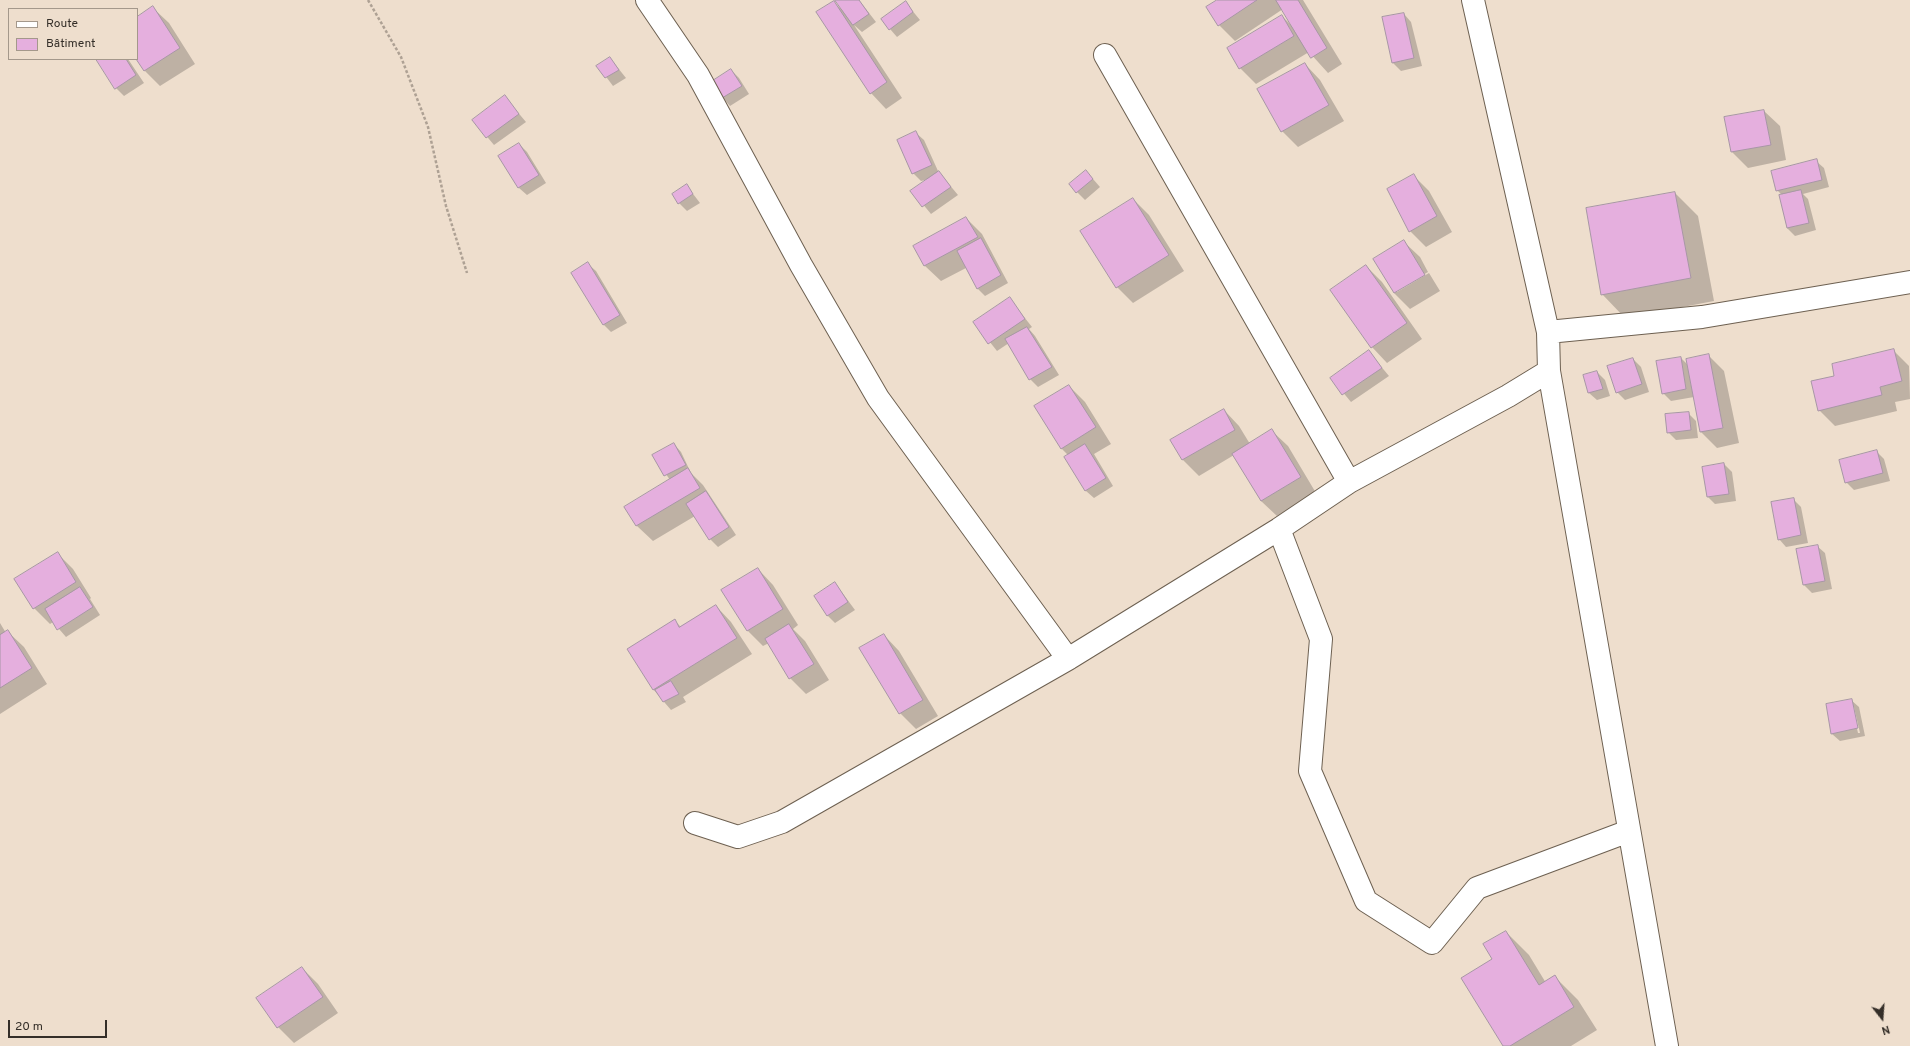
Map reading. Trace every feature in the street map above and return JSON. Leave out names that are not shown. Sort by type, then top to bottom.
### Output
[{"type":"street","points":[[647,0],[698,75],[801,265],[878,398],[1068,659]]},
{"type":"street","points":[[1472,0],[1548,332],[1549,371],[1667,1046]]},
{"type":"street","points":[[1105,55],[1349,482]]},
{"type":"street","points":[[1548,332],[1702,317],[1910,282]]},
{"type":"street","points":[[694,823],[738,837],[782,822],[1068,659],[1279,529],[1349,482],[1508,396],[1549,371]]},
{"type":"street","points":[[1279,529],[1321,639],[1310,771],[1366,901],[1432,943],[1477,888],[1630,831]]},
{"type":"path","points":[[368,0],[401,57],[428,127],[446,206],[467,273]]},
{"type":"building","points":[[835,0],[859,0],[869,14],[853,25]]},
{"type":"building","points":[[1217,0],[1257,0],[1218,26],[1206,7]]},
{"type":"building","points":[[1276,0],[1298,0],[1327,48],[1311,58]]},
{"type":"building","points":[[834,1],[887,82],[870,94],[816,12]]},
{"type":"building","points":[[906,1],[913,12],[889,30],[881,19]]},
{"type":"building","points":[[153,6],[180,48],[144,71],[137,60],[138,60],[138,16]]},
{"type":"building","points":[[1404,13],[1414,58],[1392,63],[1382,17]]},
{"type":"building","points":[[1282,15],[1294,36],[1239,69],[1227,48]]},
{"type":"building","points":[[610,57],[619,70],[605,78],[596,66]]},
{"type":"building","points":[[97,60],[127,60],[136,75],[115,89]]},
{"type":"building","points":[[1305,63],[1329,105],[1281,132],[1257,89]]},
{"type":"building","points":[[731,69],[742,86],[722,98],[711,82]]},
{"type":"building","points":[[505,95],[519,114],[486,138],[472,120]]},
{"type":"building","points":[[1764,110],[1771,145],[1731,152],[1724,117]]},
{"type":"building","points":[[916,131],[932,165],[912,174],[897,140]]},
{"type":"building","points":[[519,143],[539,175],[518,188],[498,156]]},
{"type":"building","points":[[1817,159],[1822,180],[1776,191],[1771,171]]},
{"type":"building","points":[[1086,170],[1093,179],[1076,193],[1069,184]]},
{"type":"building","points":[[939,171],[951,187],[922,207],[910,191]]},
{"type":"building","points":[[1414,174],[1437,216],[1409,232],[1387,189]]},
{"type":"building","points":[[687,184],[693,194],[678,204],[672,194]]},
{"type":"building","points":[[1801,190],[1809,223],[1787,228],[1779,195]]},
{"type":"building","points":[[1675,192],[1691,278],[1601,295],[1586,208]]},
{"type":"building","points":[[1133,198],[1169,255],[1116,288],[1080,231]]},
{"type":"building","points":[[966,217],[978,237],[924,266],[913,246]]},
{"type":"building","points":[[981,238],[1001,275],[977,289],[957,251]]},
{"type":"building","points":[[1404,240],[1425,275],[1394,293],[1373,259]]},
{"type":"building","points":[[588,262],[620,315],[603,325],[571,273]]},
{"type":"building","points":[[1366,265],[1407,323],[1371,348],[1330,290]]},
{"type":"building","points":[[1010,297],[1025,319],[988,344],[973,322]]},
{"type":"building","points":[[1027,327],[1052,367],[1029,380],[1005,339]]},
{"type":"building","points":[[1894,349],[1902,381],[1880,387],[1882,395],[1818,411],[1811,381],[1834,376],[1832,364]]},
{"type":"building","points":[[1369,350],[1382,368],[1342,395],[1330,378]]},
{"type":"building","points":[[1709,354],[1723,428],[1700,432],[1686,359]]},
{"type":"building","points":[[1681,357],[1686,389],[1662,394],[1656,361]]},
{"type":"building","points":[[1633,358],[1642,384],[1616,393],[1607,366]]},
{"type":"building","points":[[1597,371],[1603,389],[1588,393],[1583,375]]},
{"type":"building","points":[[1069,385],[1096,427],[1061,449],[1034,406]]},
{"type":"building","points":[[1224,409],[1235,430],[1182,460],[1170,440]]},
{"type":"building","points":[[1689,412],[1691,430],[1667,433],[1665,414]]},
{"type":"building","points":[[1272,429],[1301,477],[1261,501],[1232,454]]},
{"type":"building","points":[[674,443],[686,465],[664,476],[652,455]]},
{"type":"building","points":[[1085,444],[1106,478],[1085,491],[1064,457]]},
{"type":"building","points":[[1877,450],[1883,473],[1845,483],[1839,460]]},
{"type":"building","points":[[1724,463],[1729,494],[1707,497],[1702,467]]},
{"type":"building","points":[[688,468],[700,488],[636,526],[624,507]]},
{"type":"building","points":[[706,491],[729,527],[709,540],[686,504]]},
{"type":"building","points":[[1794,498],[1801,535],[1778,540],[1771,502]]},
{"type":"building","points":[[1818,545],[1825,581],[1803,585],[1796,549]]},
{"type":"building","points":[[58,552],[76,582],[33,609],[14,579]]},
{"type":"building","points":[[758,568],[783,609],[747,631],[721,590]]},
{"type":"building","points":[[835,582],[848,602],[827,616],[814,596]]},
{"type":"building","points":[[80,587],[93,607],[57,630],[45,609]]},
{"type":"building","points":[[716,605],[737,638],[653,690],[627,649],[675,619],[679,627]]},
{"type":"building","points":[[789,624],[814,664],[789,679],[765,639]]},
{"type":"building","points":[[8,630],[32,668],[0,688],[0,635]]},
{"type":"building","points":[[884,634],[923,700],[899,714],[859,648]]},
{"type":"building","points":[[671,681],[679,694],[663,702],[655,690]]},
{"type":"building","points":[[1852,699],[1858,728],[1831,734],[1826,704]]},
{"type":"building","points":[[1506,931],[1539,985],[1555,975],[1574,1007],[1510,1046],[1503,1046],[1461,978],[1492,959],[1483,944]]},
{"type":"building","points":[[302,967],[323,997],[277,1028],[256,998]]}]
